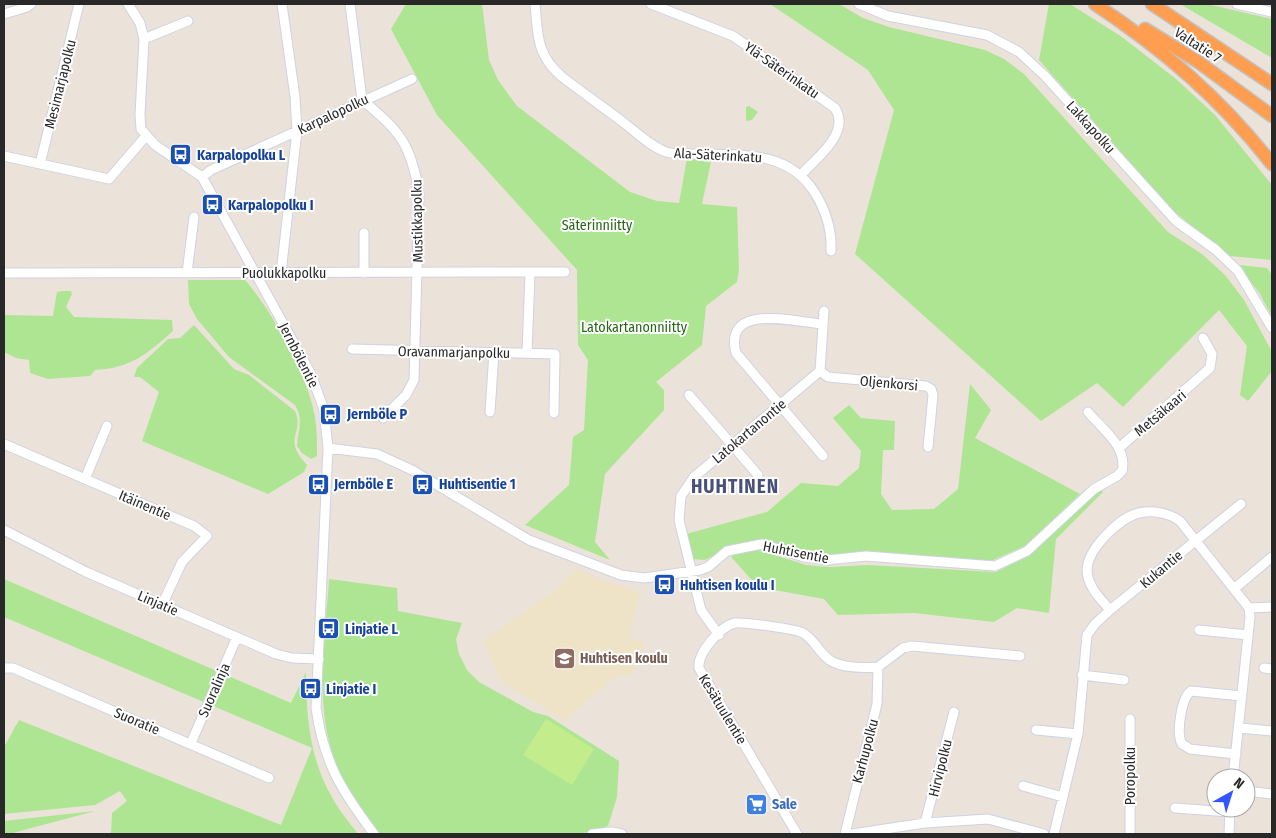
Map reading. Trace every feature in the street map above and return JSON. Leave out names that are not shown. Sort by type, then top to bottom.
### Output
[{"type":"highway","points":[[1095,4],[1137,32],[1188,72],[1213,96],[1272,164]]},
{"type":"highway","name":"Valtatie 7","points":[[1105,4],[1197,61],[1272,116]]},
{"type":"highway","name":"Valtatie 7","points":[[1152,4],[1272,84]]},
{"type":"highway","points":[[1191,30],[1272,74]]},
{"type":"street","points":[[4,14],[27,8],[31,4]]},
{"type":"street","name":"Mesimarjapolku","points":[[40,164],[80,4]]},
{"type":"street","points":[[4,156],[109,179],[146,136],[141,129],[140,115],[144,39],[140,22],[128,4]]},
{"type":"street","points":[[281,273],[296,131],[295,97],[282,4]]},
{"type":"street","points":[[350,4],[362,100]]},
{"type":"street","name":"Ala-Säterinkatu","points":[[535,4],[539,42],[548,63],[561,76],[652,145],[666,152],[680,154],[743,154],[766,157],[782,163],[801,175],[824,210],[830,229],[831,251]]},
{"type":"street","name":"Ylä-Säterinkatu","points":[[651,4],[733,36],[835,108],[840,123],[838,134],[801,175]]},
{"type":"street","name":"Lakkapolku","points":[[859,4],[888,16],[987,35],[1019,52],[1045,76],[1176,221],[1216,250],[1238,272],[1272,328]]},
{"type":"street","points":[[1237,4],[1272,12]]},
{"type":"street","points":[[144,39],[188,21]]},
{"type":"street","name":"Karpalopolku","points":[[202,177],[211,170],[412,78]]},
{"type":"street","name":"Mustikkapolku","points":[[362,100],[388,121],[404,140],[414,166],[419,193],[414,380],[383,418]]},
{"type":"street","name":"Jernbölentie","points":[[146,136],[202,177],[312,374],[324,410],[328,448],[316,708],[321,740],[332,770],[350,802],[374,834]]},
{"type":"street","points":[[187,273],[194,217]]},
{"type":"street","points":[[364,233],[364,273]]},
{"type":"street","name":"Puolukkapolku","points":[[4,273],[565,272]]},
{"type":"street","points":[[527,353],[530,273]]},
{"type":"street","points":[[820,371],[824,311]]},
{"type":"street","points":[[823,324],[757,318],[746,322],[735,333],[733,343],[736,353],[823,456]]},
{"type":"street","name":"Metsäkaari","points":[[1119,448],[1204,376],[1210,368],[1212,354],[1203,338]]},
{"type":"street","name":"Oravanmarjanpolku","points":[[352,349],[556,354],[554,412]]},
{"type":"street","points":[[490,412],[494,352]]},
{"type":"street","name":"Latokartanontie","points":[[719,635],[701,610],[679,520],[681,496],[694,477],[820,371]]},
{"type":"street","name":"Oljenkorsi","points":[[820,371],[828,377],[926,386],[931,389],[933,395],[928,447]]},
{"type":"street","points":[[689,395],[758,475]]},
{"type":"street","points":[[1088,412],[1119,448]]},
{"type":"street","points":[[85,479],[107,426]]},
{"type":"street","name":"Itäinentie","points":[[4,444],[194,526],[207,536],[182,562],[162,605]]},
{"type":"street","name":"Huhtisentie","points":[[328,448],[377,454],[412,470],[529,540],[621,575],[644,578],[708,567],[727,551],[762,544],[804,557],[828,560],[866,556],[995,566],[1027,551],[1094,489],[1120,475],[1124,464],[1119,448]]},
{"type":"street","points":[[1110,610],[1090,584],[1087,570],[1092,552],[1114,529],[1132,515],[1154,512],[1173,516],[1180,521],[1196,540],[1241,504]]},
{"type":"street","name":"Linjatie","points":[[4,530],[76,568],[283,656],[318,659]]},
{"type":"street","name":"Kukantie","points":[[1054,834],[1078,734],[1087,635],[1095,624],[1196,540],[1249,608]]},
{"type":"street","points":[[1235,588],[1272,557]]},
{"type":"street","points":[[1234,768],[1249,608],[1272,607]]},
{"type":"street","name":"Kesätuulentie","points":[[798,834],[700,670],[700,654],[719,635],[735,623],[798,630],[808,636],[831,662],[878,667]]},
{"type":"street","points":[[1199,630],[1248,635]]},
{"type":"street","name":"Suoralinja","points":[[191,743],[237,637]]},
{"type":"street","points":[[878,667],[908,646],[1020,656]]},
{"type":"street","name":"Karhupolku","points":[[845,834],[877,704],[878,667]]},
{"type":"street","name":"Suoratie","points":[[4,668],[13,668],[270,778]]},
{"type":"street","points":[[1082,675],[1124,680]]},
{"type":"street","points":[[1236,754],[1190,749],[1182,744],[1179,736],[1184,698],[1191,691],[1242,696]]},
{"type":"street","name":"Hirvipolku","points":[[925,823],[954,712]]},
{"type":"street","name":"Poropolku","points":[[1130,718],[1130,834]]},
{"type":"street","points":[[1239,728],[1272,731]]},
{"type":"street","points":[[1036,730],[1078,734]]},
{"type":"street","points":[[1023,786],[1063,796]]},
{"type":"street","points":[[1256,792],[1272,794]]},
{"type":"street","points":[[1175,808],[1206,809]]},
{"type":"street","points":[[1229,834],[1230,818]]},
{"type":"street","points":[[852,834],[925,823],[988,819],[1044,834]]},
{"type":"street","points":[[592,834],[622,834]]},
{"type":"shaded area","name":"Huhtisen koulu","points":[[576,568],[600,580],[640,592],[629,637],[644,641],[634,674],[614,677],[565,721],[502,682],[482,641],[554,591]]},
{"type":"green space","points":[[406,4],[482,4],[489,60],[498,80],[517,106],[630,192],[657,201],[679,203],[687,158],[712,157],[702,204],[737,207],[739,270],[737,282],[706,306],[702,345],[656,382],[664,390],[664,410],[605,474],[595,542],[610,560],[525,525],[569,485],[573,437],[584,430],[588,360],[578,345],[577,270],[437,115],[391,29]]},
{"type":"green space","points":[[770,4],[839,4],[863,18],[889,27],[985,50],[1004,59],[1024,74],[1168,232],[1202,254],[1225,275],[1244,300],[1272,352],[1272,371],[1248,401],[1240,395],[1247,346],[1219,310],[1123,407],[1097,383],[1041,421],[855,254],[894,110],[868,70]]},
{"type":"green space","points":[[1049,4],[1070,4],[1122,37],[1176,79],[1215,115],[1272,185],[1272,260],[1230,256],[1172,210],[1039,60]]},
{"type":"green space","points":[[1180,4],[1207,4],[1272,19],[1272,58]]},
{"type":"green space","points":[[749,106],[758,112],[752,120],[746,121],[746,107]]},
{"type":"green space","points":[[1238,265],[1267,268],[1272,275],[1272,317],[1260,294]]},
{"type":"green space","points":[[188,280],[245,280],[266,308],[288,345],[305,383],[315,417],[317,456],[311,459],[302,453],[297,446],[300,420],[295,405],[229,357],[197,319],[189,304]]},
{"type":"green space","points":[[71,291],[72,294],[66,307],[74,317],[172,320],[173,331],[155,347],[129,363],[108,369],[95,370],[90,376],[48,379],[30,373],[29,360],[16,358],[4,352],[4,315],[53,316],[57,292]]},
{"type":"green space","points":[[194,325],[234,369],[249,375],[295,411],[297,426],[294,442],[299,456],[307,465],[304,472],[268,494],[142,441],[159,392],[140,377],[134,377],[137,368],[168,339],[180,338]]},
{"type":"green space","points":[[970,384],[991,410],[975,438],[1080,494],[1025,546],[993,560],[969,560],[810,553],[764,541],[733,546],[705,560],[693,559],[686,534],[767,512],[801,483],[838,486],[859,468],[861,451],[833,418],[849,405],[861,418],[895,421],[894,450],[883,450],[881,494],[892,510],[934,509],[958,489]]},
{"type":"green space","points":[[1100,488],[1103,492],[1056,539],[1049,613],[1017,608],[994,622],[914,613],[838,615],[824,599],[758,587],[731,557],[740,552],[759,550],[806,565],[829,567],[868,565],[996,572],[1031,555]]},
{"type":"green space","points":[[4,579],[291,703],[306,672],[308,722],[314,754],[325,784],[336,804],[358,834],[111,834],[112,813],[127,801],[120,791],[95,805],[4,814],[4,747],[19,720],[281,825],[312,748],[4,617]]},
{"type":"green space","points":[[329,579],[397,588],[398,611],[462,623],[456,639],[459,654],[467,670],[479,682],[533,712],[548,716],[619,761],[617,797],[608,826],[580,834],[379,834],[358,804],[340,773],[331,750],[326,726],[322,678]]},
{"type":"green space","points":[[546,719],[594,749],[572,785],[523,755]]},
{"type":"green space","points":[[95,811],[9,834],[4,834],[4,821]]},
{"type":"place","name":"Karpalopolku L","points":[[181,155]]},
{"type":"place","name":"Karpalopolku I","points":[[212,205]]},
{"type":"place","name":"Jernböle P","points":[[331,414]]},
{"type":"place","name":"Jernböle E","points":[[318,484]]},
{"type":"place","name":"Huhtisentie 1","points":[[423,484]]},
{"type":"place","name":"Huhtisen koulu I","points":[[664,585]]},
{"type":"place","name":"Linjatie L","points":[[329,629]]},
{"type":"place","name":"Huhtisen koulu","points":[[564,658]]},
{"type":"place","name":"Linjatie I","points":[[310,689]]},
{"type":"place","name":"Sale","points":[[756,804]]},
{"type":"district","name":"HUHTINEN","points":[[735,486]]},
{"type":"park label","name":"Säterinniitty","points":[[597,225]]},
{"type":"park label","name":"Latokartanonniitty","points":[[634,327]]}]
